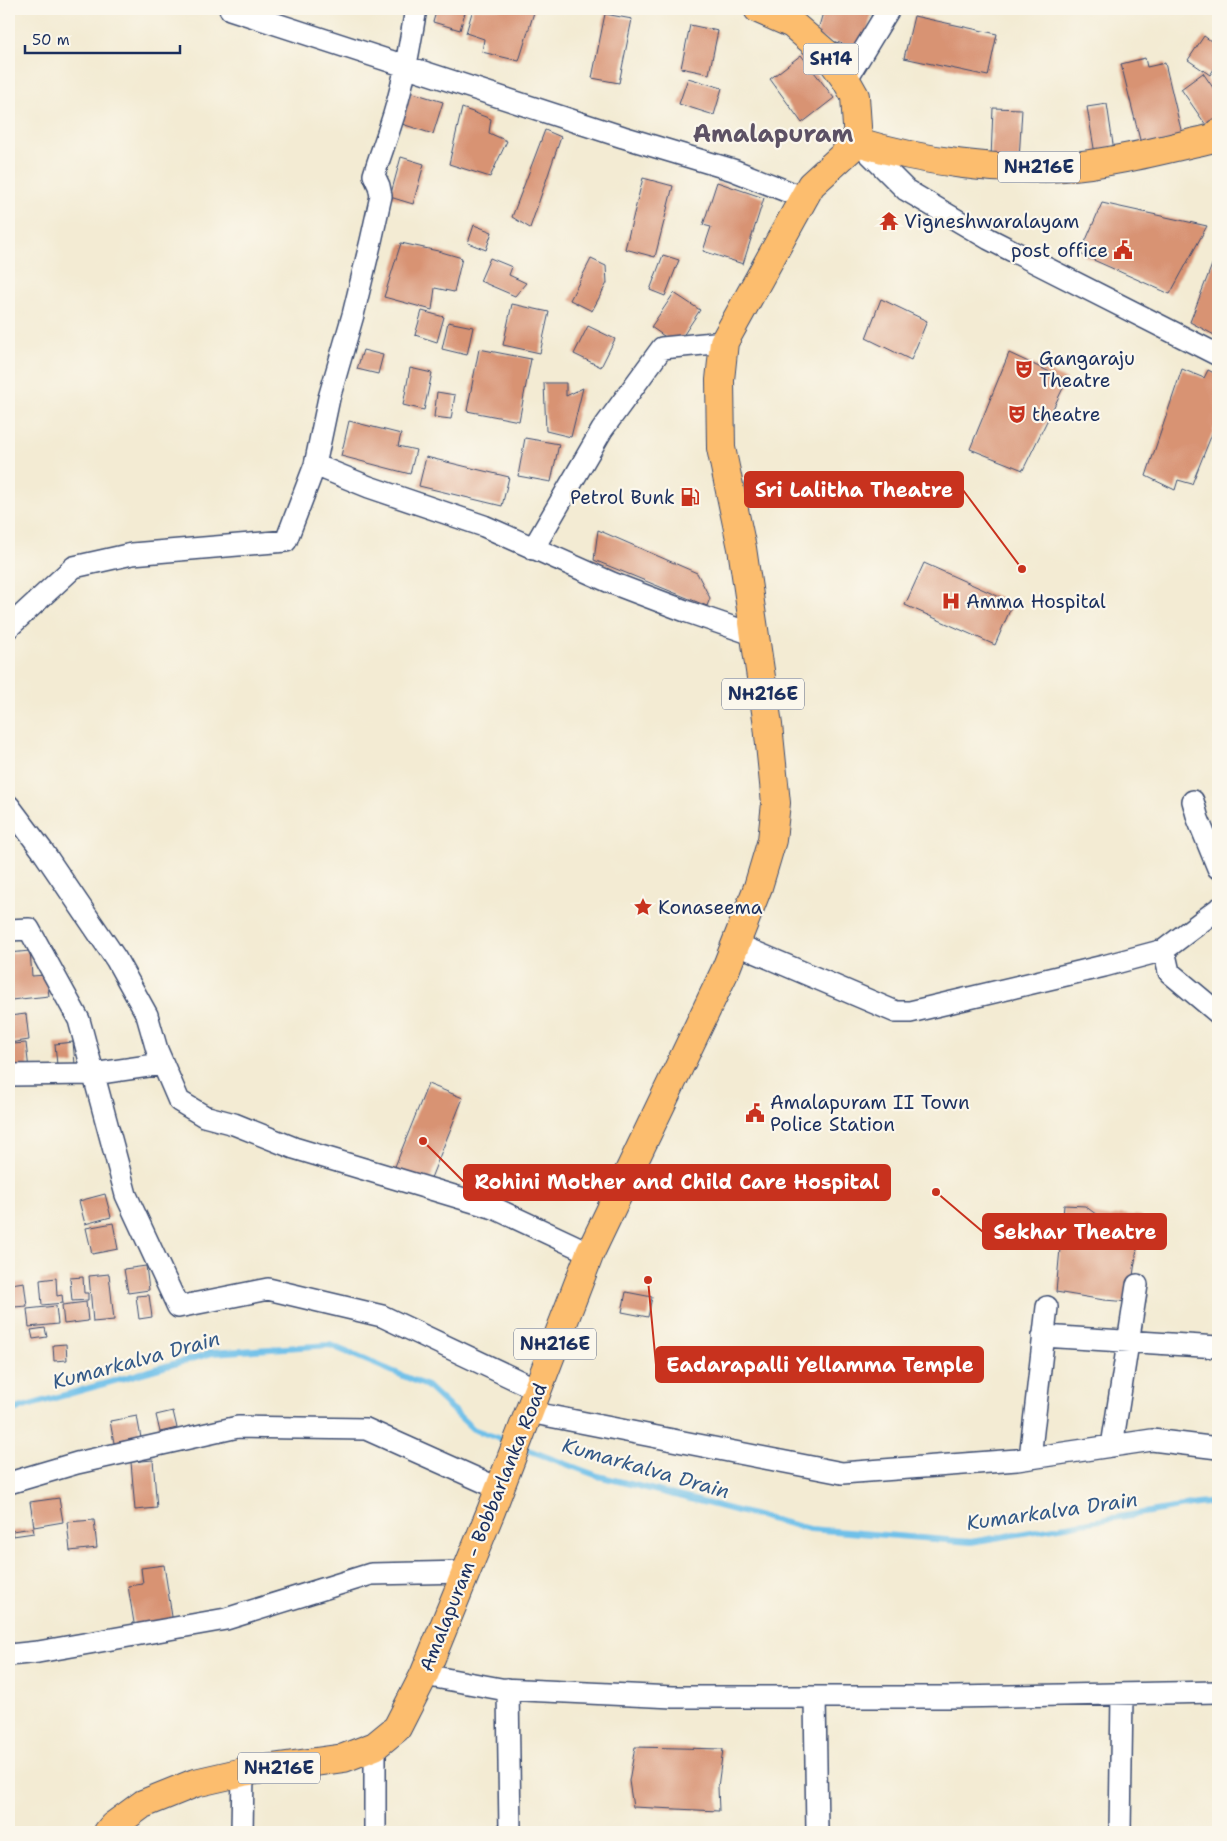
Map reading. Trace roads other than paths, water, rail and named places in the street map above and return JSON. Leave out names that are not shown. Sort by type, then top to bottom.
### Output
[{"type":"main road","name":"SH14","points":[[758,9],[792,24],[828,56],[855,96],[858,142]]},
{"type":"main road","name":"NH216E","points":[[858,142],[891,152],[993,167],[1065,167],[1143,154],[1214,138],[1218,133]]},
{"type":"main road","name":"Amalapuram - Bobbarlanka Road","points":[[108,1832],[142,1804],[195,1783],[243,1772],[344,1758],[376,1746],[397,1728],[424,1675],[500,1488],[590,1253],[725,971],[758,887],[772,840],[776,803],[768,725],[742,548],[721,448],[720,380],[724,342],[811,185],[858,142]]},
{"type":"street","points":[[230,9],[733,170],[804,198]]},
{"type":"street","points":[[9,627],[74,567],[132,554],[286,541],[315,465],[329,398],[353,315],[381,196],[374,175],[390,127],[405,66],[416,9]]},
{"type":"street","points":[[846,80],[889,9]]},
{"type":"street","points":[[858,142],[906,190],[989,238],[1218,355]]},
{"type":"street","points":[[533,549],[602,430],[662,348],[724,342]]},
{"type":"street","points":[[315,465],[369,487],[484,526],[612,583],[755,635]]},
{"type":"street","points":[[1193,801],[1198,819],[1218,868]]},
{"type":"street","points":[[9,806],[42,850],[116,959],[147,1015],[162,1064],[179,1101],[204,1116],[234,1124],[294,1148],[494,1208],[590,1253]]},
{"type":"street","points":[[736,944],[896,1012],[910,1012],[1164,950],[1218,909]]},
{"type":"street","points":[[9,930],[29,929],[79,1020],[126,1195],[178,1307],[268,1289],[382,1316],[525,1423],[842,1472],[1030,1458],[1152,1440],[1218,1448]]},
{"type":"street","points":[[1164,950],[1169,972],[1218,1013]]},
{"type":"street","points":[[9,1075],[93,1074],[162,1064]]},
{"type":"street","points":[[1112,1446],[1138,1285]]},
{"type":"street","points":[[1030,1458],[1047,1307]]},
{"type":"street","points":[[1043,1336],[1218,1347]]},
{"type":"street","points":[[9,1484],[77,1463],[238,1427],[366,1429],[500,1488]]},
{"type":"street","points":[[9,1655],[38,1652],[226,1619],[371,1574],[466,1572]]},
{"type":"street","points":[[424,1675],[508,1689],[673,1697],[953,1697],[1218,1692]]},
{"type":"street","points":[[508,1689],[510,1832]]},
{"type":"street","points":[[1120,1832],[1122,1694]]},
{"type":"street","points":[[815,1697],[817,1832]]},
{"type":"street","points":[[374,1832],[376,1746]]},
{"type":"street","points":[[242,1832],[243,1772]]},
{"type":"waterway","name":"Kumarkalva Drain","points":[[9,1411],[212,1353],[330,1345],[427,1386],[473,1429],[511,1443]]},
{"type":"waterway","name":"Kumarkalva Drain","points":[[523,1448],[598,1476],[810,1529],[971,1542],[1218,1502]]},
{"type":"place","name":"Vigneshwaralayam","points":[[889,221]]},
{"type":"place","name":"post office","points":[[1123,250]]},
{"type":"place","name":"Gangaraju Theatre","points":[[1024,369]]},
{"type":"place","name":"theatre","points":[[1017,414]]},
{"type":"place","name":"Petrol Bunk","points":[[690,497]]},
{"type":"place","name":"Sri Lalitha Theatre","points":[[1022,569]]},
{"type":"place","name":"Amma Hospital","points":[[951,601]]},
{"type":"place","name":"Konaseema","points":[[643,907]]},
{"type":"place","name":"Amalapuram II Town Police Station","points":[[755,1113]]},
{"type":"place","name":"Rohini Mother and Child Care Hospital","points":[[423,1141]]},
{"type":"place","name":"Sekhar Theatre","points":[[936,1192]]},
{"type":"place","name":"Eadarapalli Yellamma Temple","points":[[648,1280]]},
{"type":"district","name":"Amalapuram","points":[[773,134]]}]
